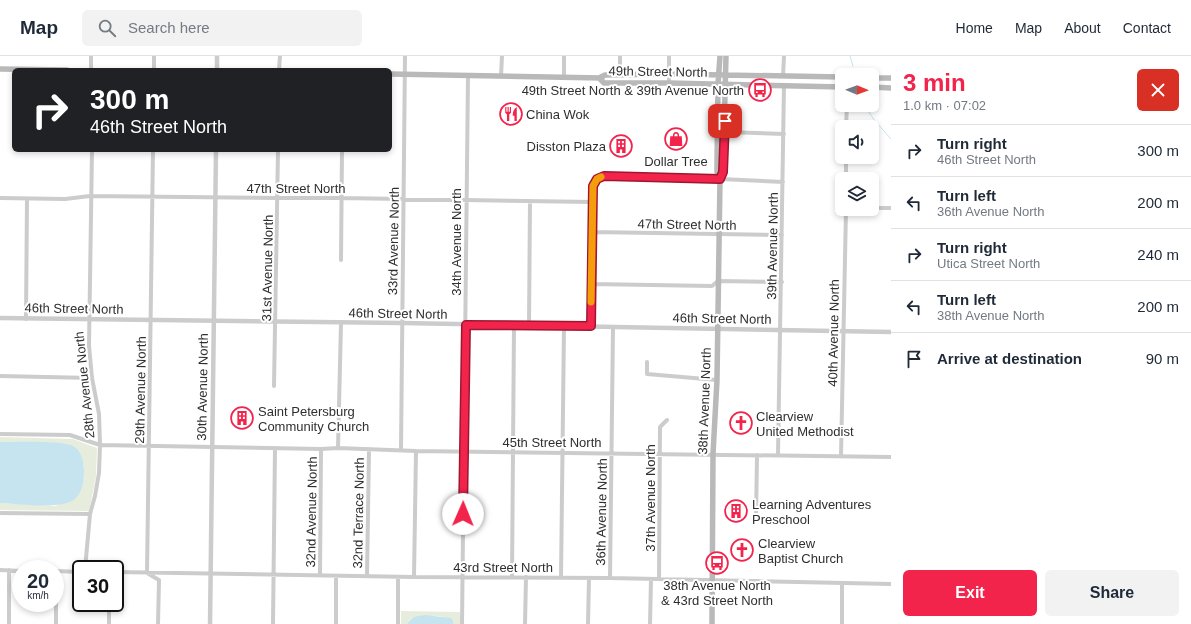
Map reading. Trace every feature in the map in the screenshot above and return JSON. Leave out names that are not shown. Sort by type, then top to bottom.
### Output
[{"type":"main road","name":"38th Avenue North","points":[[720,56],[718,84],[717,172],[720,179]]},
{"type":"main road","name":"38th Avenue North","points":[[712,624],[720,179],[723,172],[725,132],[726,56]]},
{"type":"main road","points":[[0,69],[12,69]]},
{"type":"main road","name":"49th Street North","points":[[392,74],[599,78],[604,75],[669,74],[835,77]]},
{"type":"main road","points":[[620,75],[629,83]]},
{"type":"main road","name":"49th Street North","points":[[599,78],[604,83],[835,87]]},
{"type":"main road","points":[[879,78],[891,78]]},
{"type":"main road","points":[[879,87],[891,88]]},
{"type":"street","points":[[91,56],[91,68]]},
{"type":"street","points":[[154,56],[154,68]]},
{"type":"street","points":[[217,56],[217,68]]},
{"type":"street","points":[[279,68],[280,56]]},
{"type":"street","name":"33rd Avenue North","points":[[401,450],[405,56]]},
{"type":"street","points":[[502,56],[502,76]]},
{"type":"street","points":[[564,56],[564,77]]},
{"type":"street","points":[[620,56],[620,75]]},
{"type":"street","points":[[669,56],[669,83]]},
{"type":"street","points":[[784,56],[784,76]]},
{"type":"street","name":"34th Avenue North","points":[[462,624],[468,75]]},
{"type":"street","name":"39th Avenue North","points":[[778,456],[784,85]]},
{"type":"street","points":[[725,132],[784,134]]},
{"type":"street","name":"28th Avenue North","points":[[87,560],[90,514],[99,473],[100,445],[99,414],[92,378],[88,320],[92,152]]},
{"type":"street","name":"29th Avenue North","points":[[147,573],[153,152]]},
{"type":"street","name":"30th Avenue North","points":[[210,624],[216,152]]},
{"type":"street","name":"31st Avenue North","points":[[274,386],[278,152]]},
{"type":"street","points":[[341,260],[342,152]]},
{"type":"street","points":[[591,326],[593,186],[597,179],[604,176],[783,182]]},
{"type":"street","name":"47th Street North","points":[[0,198],[65,199],[90,196],[593,202]]},
{"type":"street","points":[[26,319],[28,199]]},
{"type":"street","points":[[529,326],[530,201]]},
{"type":"street","points":[[879,208],[891,208]]},
{"type":"street","name":"40th Avenue North","points":[[841,456],[846,216]]},
{"type":"street","name":"47th Street North","points":[[592,232],[782,235]]},
{"type":"street","points":[[591,284],[712,286],[718,281],[782,282]]},
{"type":"street","name":"46th Street North","points":[[0,318],[591,326],[891,332]]},
{"type":"street","points":[[338,448],[341,323]]},
{"type":"street","points":[[512,577],[514,326]]},
{"type":"street","points":[[561,578],[564,326]]},
{"type":"street","name":"36th Avenue North","points":[[610,578],[613,327]]},
{"type":"street","points":[[647,362],[647,374],[717,380]]},
{"type":"street","points":[[0,376],[92,378]]},
{"type":"street","name":"37th Avenue North","points":[[659,579],[660,427],[667,420]]},
{"type":"street","name":"45th Street North","points":[[0,434],[70,435],[100,445],[321,449],[338,448],[463,452],[891,457]]},
{"type":"street","points":[[273,624],[275,448]]},
{"type":"street","name":"32nd Avenue North","points":[[320,576],[321,449]]},
{"type":"street","name":"32nd Terrace North","points":[[367,576],[369,449]]},
{"type":"street","points":[[414,577],[416,451]]},
{"type":"street","points":[[756,520],[757,455]]},
{"type":"street","points":[[0,513],[90,514]]},
{"type":"street","points":[[0,570],[12,570]]},
{"type":"street","points":[[9,570],[9,624]]},
{"type":"street","name":"43rd Street North","points":[[124,572],[398,577],[610,578],[891,584]]},
{"type":"street","points":[[147,573],[159,580],[158,624]]},
{"type":"street","points":[[336,576],[336,624]]},
{"type":"street","points":[[398,577],[398,624]]},
{"type":"street","points":[[525,624],[526,577]]},
{"type":"street","name":"36th Avenue North","points":[[588,578],[588,624]]},
{"type":"street","points":[[650,624],[651,579]]},
{"type":"street","points":[[842,583],[842,624]]},
{"type":"street","points":[[56,612],[56,624]]},
{"type":"street","points":[[109,612],[109,624]]},
{"type":"green space","points":[[0,437],[73,439],[97,448],[96,477],[89,511],[0,510],[0,503],[56,506],[83,482],[84,465],[60,443],[0,442]]},
{"type":"green space","points":[[401,611],[460,612],[460,624],[453,624],[453,621],[448,618],[432,616],[410,619],[407,624],[401,624]]},
{"type":"water","points":[[0,442],[59,443],[73,446],[82,456],[84,477],[80,493],[75,499],[60,504],[28,505],[0,503]]},
{"type":"water","points":[[426,615],[451,618],[453,624],[407,624],[415,617]]},
{"type":"waterway","points":[[850,56],[853,66]]},
{"type":"waterway","points":[[869,112],[891,139]]},
{"type":"slow traffic","points":[[591,302],[593,186],[597,179],[601,177]]},
{"type":"place","name":"49th Street North & 39th Avenue North","points":[[760,90]]},
{"type":"place","name":"China Wok","points":[[511,114]]},
{"type":"place","name":"Dollar Tree","points":[[676,139]]},
{"type":"place","name":"Disston Plaza","points":[[621,146]]},
{"type":"place","name":"Saint Petersburg Community Church","points":[[242,418]]},
{"type":"place","name":"Clearview United Methodist","points":[[741,423]]},
{"type":"place","name":"Learning Adventures Preschool","points":[[736,511]]},
{"type":"place","name":"Clearview Baptist Church","points":[[742,550]]},
{"type":"place","name":"38th Avenue North & 43rd Street North","points":[[717,563]]},
{"type":"route","points":[[463,514],[466,325],[591,326],[593,186],[597,179],[604,176],[720,179],[723,172],[725,121]]}]
